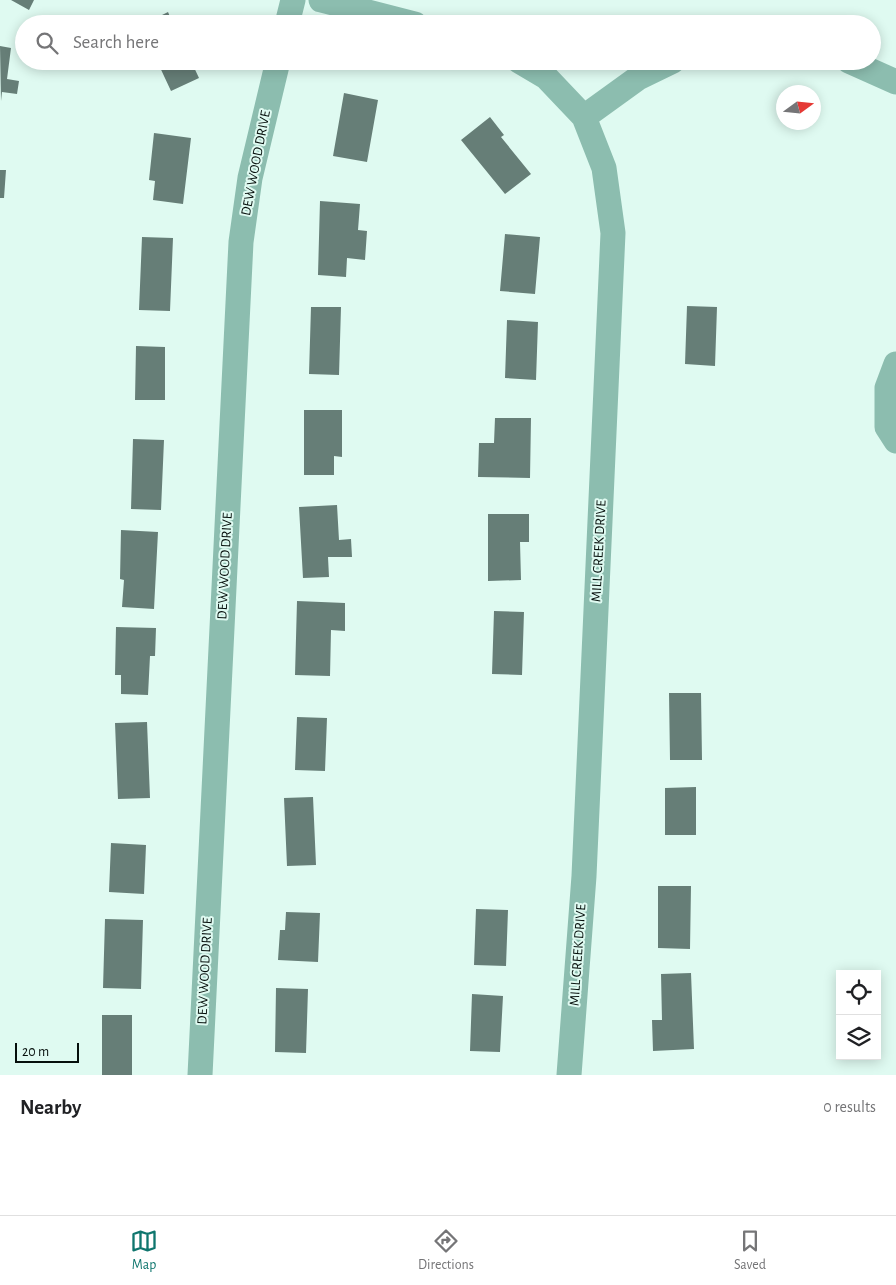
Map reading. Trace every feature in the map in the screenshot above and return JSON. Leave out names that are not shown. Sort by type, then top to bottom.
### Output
[{"type":"street","points":[[289,15],[293,0]]},
{"type":"street","points":[[321,0],[380,15]]},
{"type":"street","name":"DEW WOOD DRIVE","points":[[200,1075],[241,242],[250,178],[276,70]]},
{"type":"street","name":"MILL CREEK DRIVE","points":[[534,70],[546,77],[584,117],[604,168],[613,233],[584,876],[569,1075]]},
{"type":"street","points":[[584,117],[638,78],[654,70]]},
{"type":"street","points":[[869,70],[896,82]]},
{"type":"street","points":[[896,364],[888,388],[887,427],[896,441]]},
{"type":"building","points":[[11,0],[34,0],[29,10]]},
{"type":"building","points":[[0,46],[11,48],[7,79],[19,81],[17,94],[2,92],[1,101]]},
{"type":"building","points":[[161,70],[195,70],[199,78],[171,91]]},
{"type":"building","points":[[344,93],[378,100],[367,162],[333,156]]},
{"type":"building","points":[[490,117],[504,135],[501,137],[531,174],[505,194],[461,140]]},
{"type":"building","points":[[154,133],[191,138],[183,204],[153,200],[155,181],[149,180]]},
{"type":"building","points":[[0,170],[6,170],[4,198],[0,198]]},
{"type":"building","points":[[320,201],[360,204],[358,230],[367,231],[365,260],[347,258],[346,277],[318,275]]},
{"type":"building","points":[[505,234],[540,237],[535,294],[500,291]]},
{"type":"building","points":[[142,237],[173,238],[170,311],[139,310]]},
{"type":"building","points":[[687,306],[717,307],[715,366],[685,364]]},
{"type":"building","points":[[311,307],[341,307],[339,375],[309,374]]},
{"type":"building","points":[[507,320],[538,322],[536,380],[505,378]]},
{"type":"building","points":[[136,346],[165,347],[165,400],[135,400]]},
{"type":"building","points":[[304,410],[342,410],[342,457],[334,456],[334,475],[304,475]]},
{"type":"building","points":[[495,418],[531,418],[530,478],[478,477],[479,443],[494,443]]},
{"type":"building","points":[[133,439],[164,440],[161,510],[131,509]]},
{"type":"building","points":[[337,505],[339,540],[351,539],[352,557],[328,557],[329,577],[303,578],[299,507]]},
{"type":"building","points":[[488,514],[529,514],[529,542],[520,542],[521,580],[488,581]]},
{"type":"building","points":[[121,530],[158,532],[154,609],[122,607],[124,580],[120,579]]},
{"type":"building","points":[[297,601],[345,603],[345,631],[331,630],[330,676],[295,675]]},
{"type":"building","points":[[494,611],[524,612],[522,675],[492,674]]},
{"type":"building","points":[[116,627],[156,628],[155,656],[150,656],[148,695],[121,694],[121,675],[115,675]]},
{"type":"building","points":[[669,693],[701,693],[702,760],[670,760]]},
{"type":"building","points":[[297,717],[327,718],[325,771],[295,770]]},
{"type":"building","points":[[147,722],[150,798],[118,799],[115,723]]},
{"type":"building","points":[[696,787],[696,835],[665,835],[665,788]]},
{"type":"building","points":[[313,797],[316,865],[287,866],[284,798]]},
{"type":"building","points":[[111,843],[146,845],[144,894],[109,892]]},
{"type":"building","points":[[658,886],[691,886],[690,949],[658,948]]},
{"type":"building","points":[[476,909],[508,910],[506,966],[474,965]]},
{"type":"building","points":[[286,912],[320,913],[318,962],[278,960],[280,930],[285,930]]},
{"type":"building","points":[[105,919],[143,920],[141,989],[103,988]]},
{"type":"building","points":[[691,973],[694,1049],[653,1051],[652,1020],[662,1020],[661,974]]},
{"type":"building","points":[[276,988],[308,989],[306,1053],[275,1052]]},
{"type":"building","points":[[472,994],[503,996],[500,1052],[470,1051]]},
{"type":"building","points":[[102,1015],[132,1015],[132,1075],[102,1075]]}]
